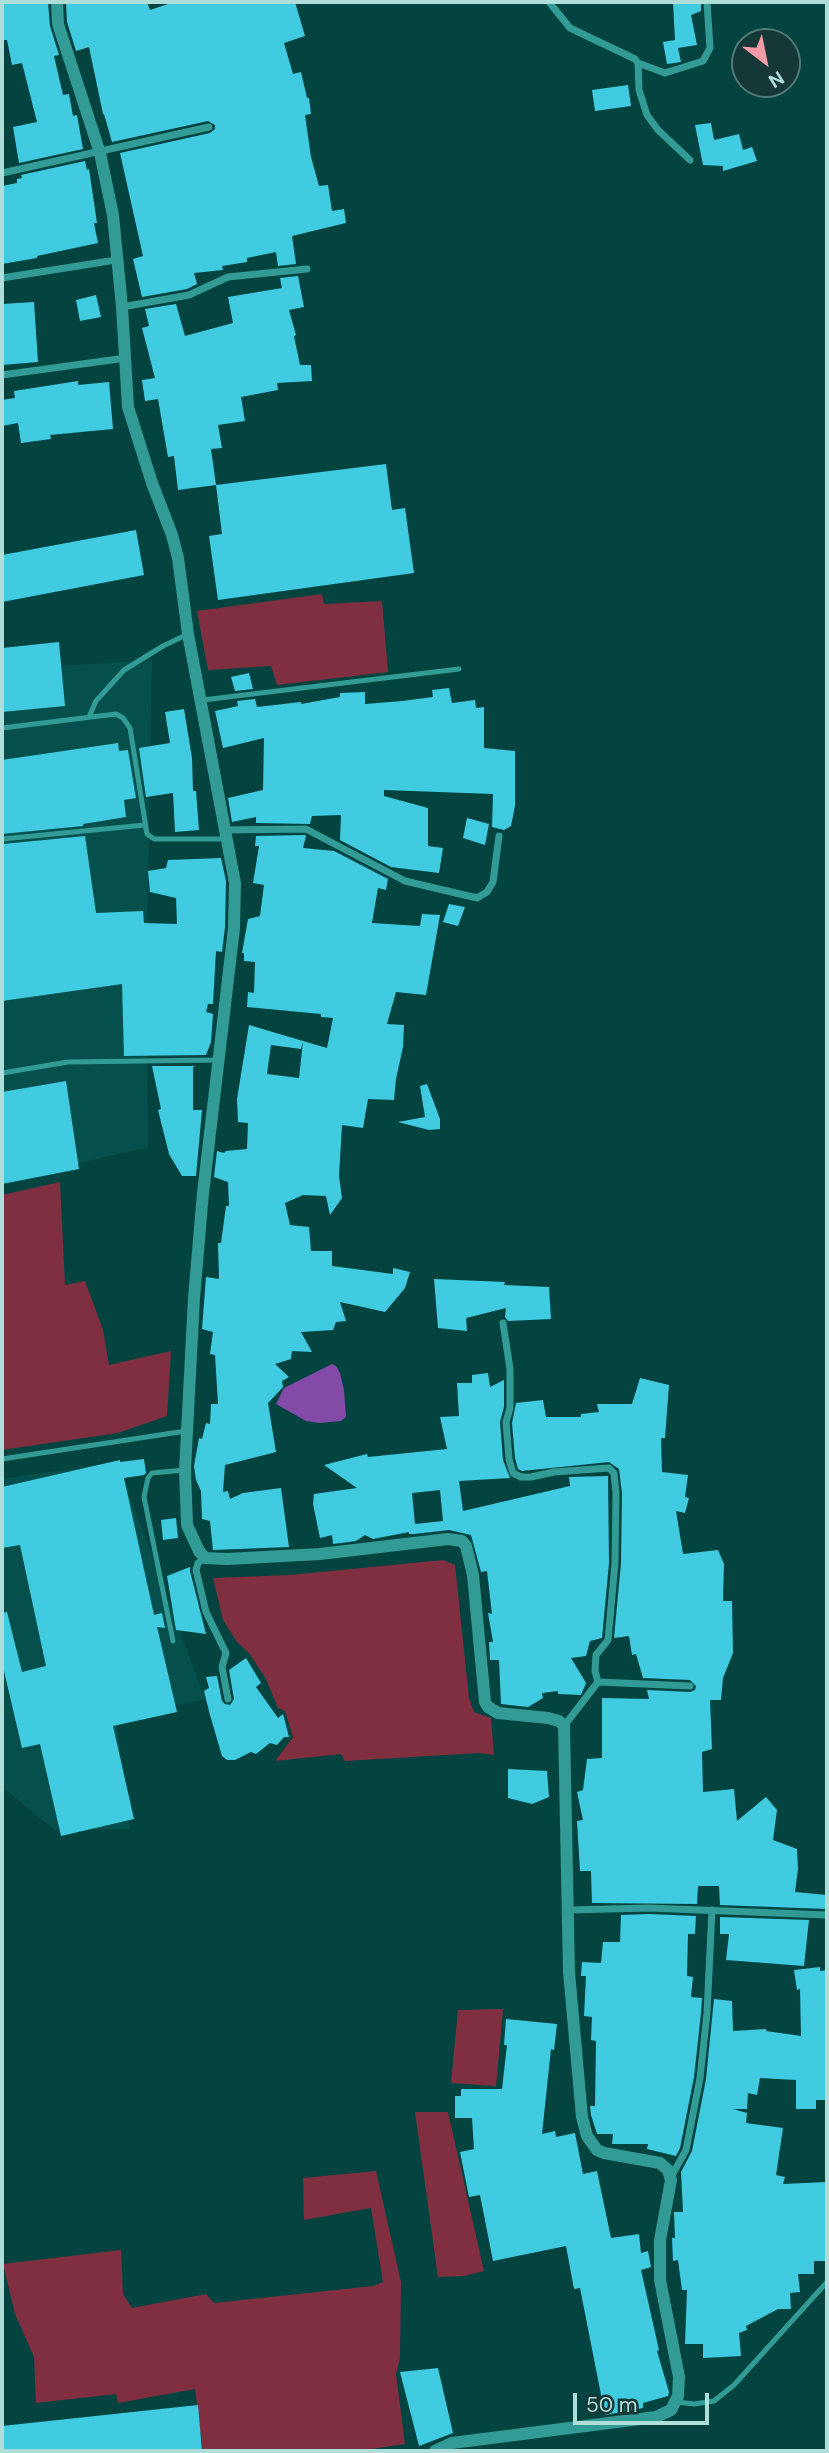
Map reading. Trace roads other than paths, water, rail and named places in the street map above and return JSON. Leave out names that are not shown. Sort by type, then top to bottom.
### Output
[{"type":"street","points":[[57,2],[58,24],[100,153],[113,215],[128,407],[178,558],[188,634],[234,883],[234,928],[194,1298],[185,1470],[187,1525],[205,1558]]},
{"type":"street","points":[[549,2],[570,28],[629,55],[638,63],[665,73],[703,61],[710,48],[707,2]]},
{"type":"street","points":[[638,63],[639,90],[647,115],[658,130],[690,160]]},
{"type":"street","points":[[2,173],[209,127]]},
{"type":"street","points":[[2,278],[116,260]]},
{"type":"street","points":[[122,307],[189,295],[228,277],[307,269]]},
{"type":"street","points":[[2,375],[126,358]]},
{"type":"street","points":[[224,835],[306,829],[405,881],[477,898],[487,892],[493,882],[499,836]]},
{"type":"street","points":[[503,1323],[510,1370],[510,1408],[506,1422],[513,1473],[521,1477],[531,1477],[554,1472],[609,1468],[614,1473],[615,1563],[608,1640],[596,1655],[595,1671],[598,1682]]},
{"type":"street","points":[[228,1699],[222,1667],[226,1653],[206,1612],[196,1570],[198,1563],[205,1558],[320,1554],[448,1539],[462,1541],[470,1553],[485,1702],[488,1707],[498,1713],[559,1720],[564,1726],[569,1972],[582,2117],[587,2136],[597,2150],[660,2163],[665,2166],[670,2177],[672,2185],[660,2240],[660,2280],[678,2371],[677,2402],[667,2414],[656,2417],[452,2443],[435,2451]]},
{"type":"street","points":[[598,1682],[690,1686]]},
{"type":"street","points":[[564,1726],[598,1682]]},
{"type":"street","points":[[569,1910],[649,1908],[827,1916]]},
{"type":"street","points":[[670,2177],[687,2150],[699,2078],[707,2013],[712,1910]]},
{"type":"lane","points":[[89,717],[96,701],[124,670],[188,634]]},
{"type":"lane","points":[[200,700],[458,669]]},
{"type":"lane","points":[[2,728],[116,715],[127,722],[147,834],[154,839],[224,835]]},
{"type":"lane","points":[[2,839],[145,825]]},
{"type":"lane","points":[[2,1073],[68,1062],[219,1060]]},
{"type":"lane","points":[[2,1459],[189,1431]]},
{"type":"lane","points":[[173,1641],[144,1497],[148,1478],[152,1473],[185,1470]]},
{"type":"lane","points":[[677,2402],[694,2404],[714,2400],[734,2385],[827,2282]]}]
